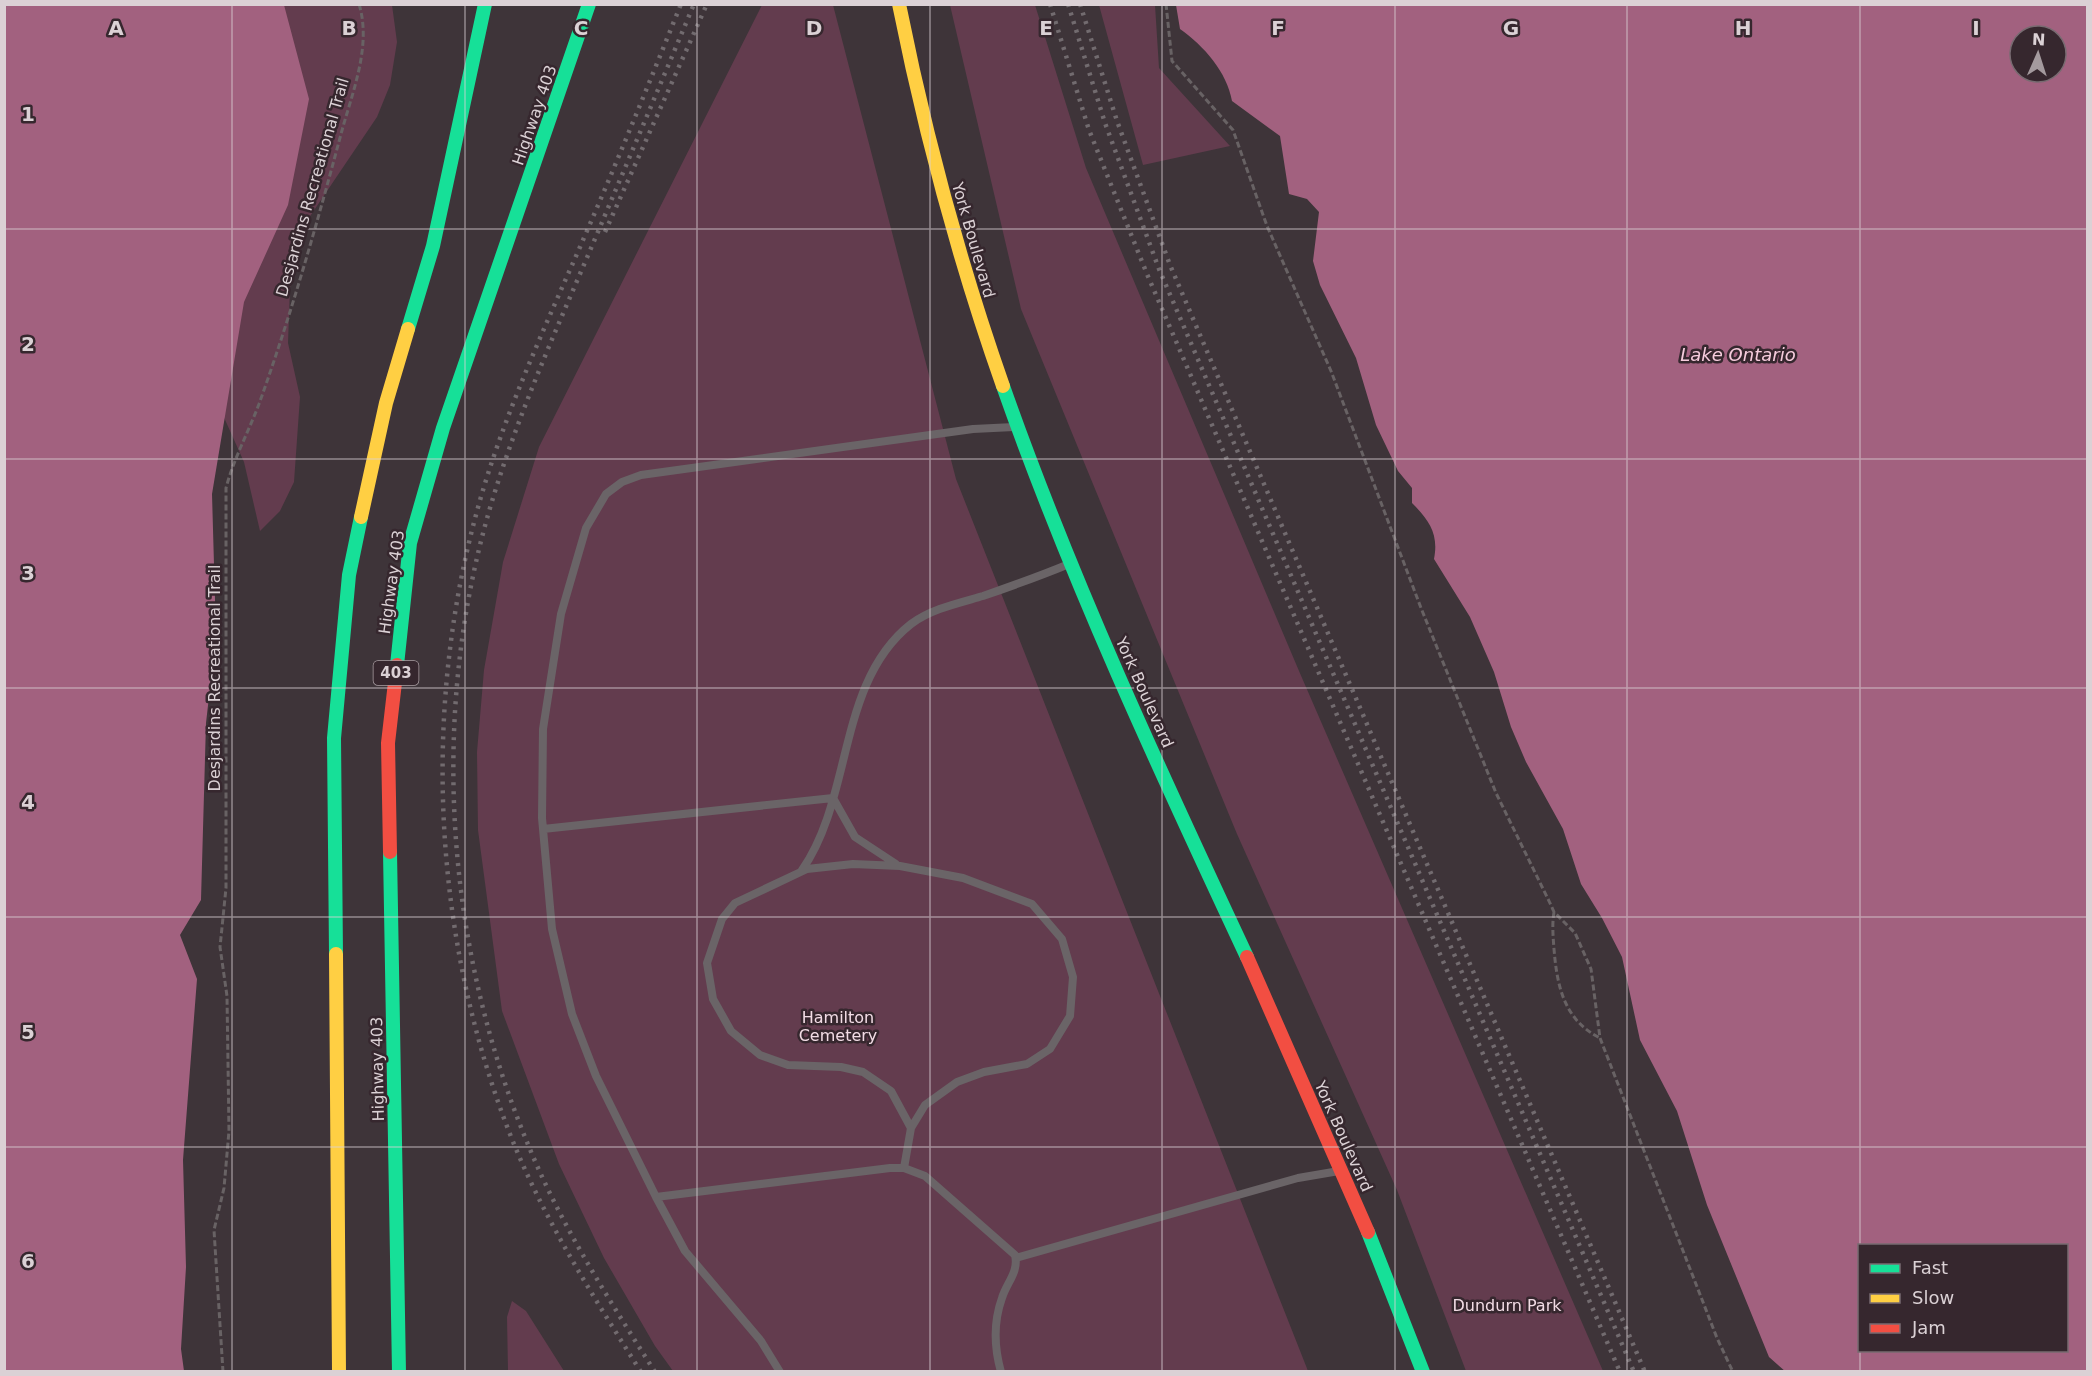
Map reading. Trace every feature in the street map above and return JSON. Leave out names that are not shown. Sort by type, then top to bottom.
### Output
[{"type":"main road","points":[[339,1371],[334,738],[349,576],[386,403],[433,246],[485,4]]},
{"type":"main road","name":"Highway 403","points":[[399,1371],[388,743],[410,543],[443,428],[590,4]]},
{"type":"main road","name":"York Boulevard","points":[[899,4],[941,185],[985,336],[1016,427],[1070,564],[1342,1171],[1423,1371]]},
{"type":"lane","points":[[780,1371],[761,1341],[685,1251],[596,1076],[572,1014],[552,929],[543,829],[543,729],[561,614],[586,528],[606,494],[622,482],[641,475],[973,429],[1016,427]]},
{"type":"lane","points":[[802,870],[823,832],[869,677],[887,648],[912,624],[932,612],[1028,581],[1070,564]]},
{"type":"lane","points":[[543,829],[833,798]]},
{"type":"lane","points":[[833,798],[855,837],[890,862],[900,866]]},
{"type":"lane","points":[[904,1168],[912,1128],[925,1105],[957,1082],[984,1072],[1027,1064],[1050,1049],[1070,1017],[1073,977],[1062,939],[1032,904],[963,878],[900,866],[853,864],[802,870],[735,903],[722,919],[707,963],[713,999],[731,1031],[760,1055],[788,1065],[840,1067],[863,1072],[891,1091],[912,1128]]},
{"type":"lane","points":[[656,1197],[904,1168],[925,1176],[1016,1258],[1016,1269],[1002,1297],[995,1325],[996,1354],[1001,1371]]},
{"type":"lane","points":[[1016,1258],[1298,1178],[1342,1171]]},
{"type":"path","name":"Desjardins Recreational Trail","points":[[224,1371],[214,1230],[225,1180],[229,1131],[228,996],[220,947],[226,888],[226,488],[233,461],[258,405],[315,230],[360,67],[363,33],[359,4]]},
{"type":"path","points":[[1166,4],[1172,61],[1233,130],[1267,226],[1331,371],[1421,608],[1492,782],[1554,912],[1575,933],[1592,969],[1600,1038],[1717,1338],[1734,1371]]},
{"type":"path","points":[[1554,912],[1552,921],[1556,972],[1562,999],[1573,1017],[1586,1031],[1600,1038]]},
{"type":"green space","points":[[281,5],[392,5],[397,42],[390,85],[377,117],[298,234],[290,288],[288,343],[300,397],[294,482],[280,511],[260,531],[244,462],[222,413]]},
{"type":"green space","name":"Hamilton Cemetery","points":[[762,5],[833,5],[956,479],[1308,1371],[673,1371],[655,1346],[604,1258],[559,1164],[502,1011],[478,830],[477,752],[484,670],[503,562],[539,447]]},
{"type":"green space","name":"Dundurn Park","points":[[950,5],[1035,5],[1086,168],[1299,671],[1603,1371],[1466,1371],[1397,1190],[1237,834],[1021,309]]},
{"type":"green space","points":[[1099,5],[1155,5],[1159,68],[1230,146],[1143,165]]},
{"type":"green space","points":[[512,1301],[526,1311],[564,1371],[508,1371],[507,1317]]},
{"type":"water","points":[[5,4],[284,5],[309,99],[288,205],[244,302],[212,494],[216,635],[206,723],[201,900],[180,935],[197,979],[183,1160],[186,1267],[181,1349],[184,1371],[5,1371]]},
{"type":"water","name":"Lake Ontario","points":[[1176,5],[2087,5],[2087,1371],[1786,1372],[1769,1357],[1707,1205],[1677,1111],[1640,1040],[1622,957],[1581,884],[1563,829],[1526,762],[1511,727],[1494,672],[1470,617],[1434,559],[1434,535],[1428,522],[1412,503],[1412,488],[1398,471],[1376,425],[1356,358],[1320,285],[1313,261],[1319,212],[1307,199],[1289,194],[1280,136],[1232,101],[1220,70],[1206,52],[1180,29]]},
{"type":"railway","points":[[641,1372],[551,1223],[508,1129],[482,1050],[462,970],[449,888],[443,804],[444,721],[451,638],[466,557],[487,477],[530,360],[606,187],[681,4]]},
{"type":"railway","points":[[655,1372],[586,1260],[554,1202],[527,1142],[499,1065],[478,986],[463,905],[455,823],[454,741],[460,659],[473,577],[503,467],[548,348],[694,4]]},
{"type":"railway","points":[[605,232],[707,4]]},
{"type":"railway","points":[[1050,4],[1089,130],[1147,274],[1620,1372]]},
{"type":"railway","points":[[1068,4],[1105,123],[1159,269],[1634,1372]]},
{"type":"railway","points":[[1080,4],[1117,121],[1170,265],[1645,1372]]},
{"type":"traffic: fast","points":[[408,329],[433,246],[485,4]]},
{"type":"traffic: fast","points":[[397,665],[410,543],[443,428],[589,4]]},
{"type":"traffic: fast","points":[[1003,386],[1087,603],[1149,745],[1247,957]]},
{"type":"traffic: fast","points":[[336,954],[334,738],[349,575],[361,517]]},
{"type":"traffic: fast","points":[[390,852],[399,1372]]},
{"type":"traffic: fast","points":[[1368,1232],[1423,1372]]},
{"type":"traffic: slow","points":[[899,4],[944,197],[1003,386]]},
{"type":"traffic: slow","points":[[361,517],[386,403],[408,329]]},
{"type":"traffic: slow","points":[[336,954],[339,1372]]},
{"type":"traffic: jam","points":[[390,852],[388,743],[397,665]]},
{"type":"traffic: jam","points":[[1247,957],[1368,1232]]}]
